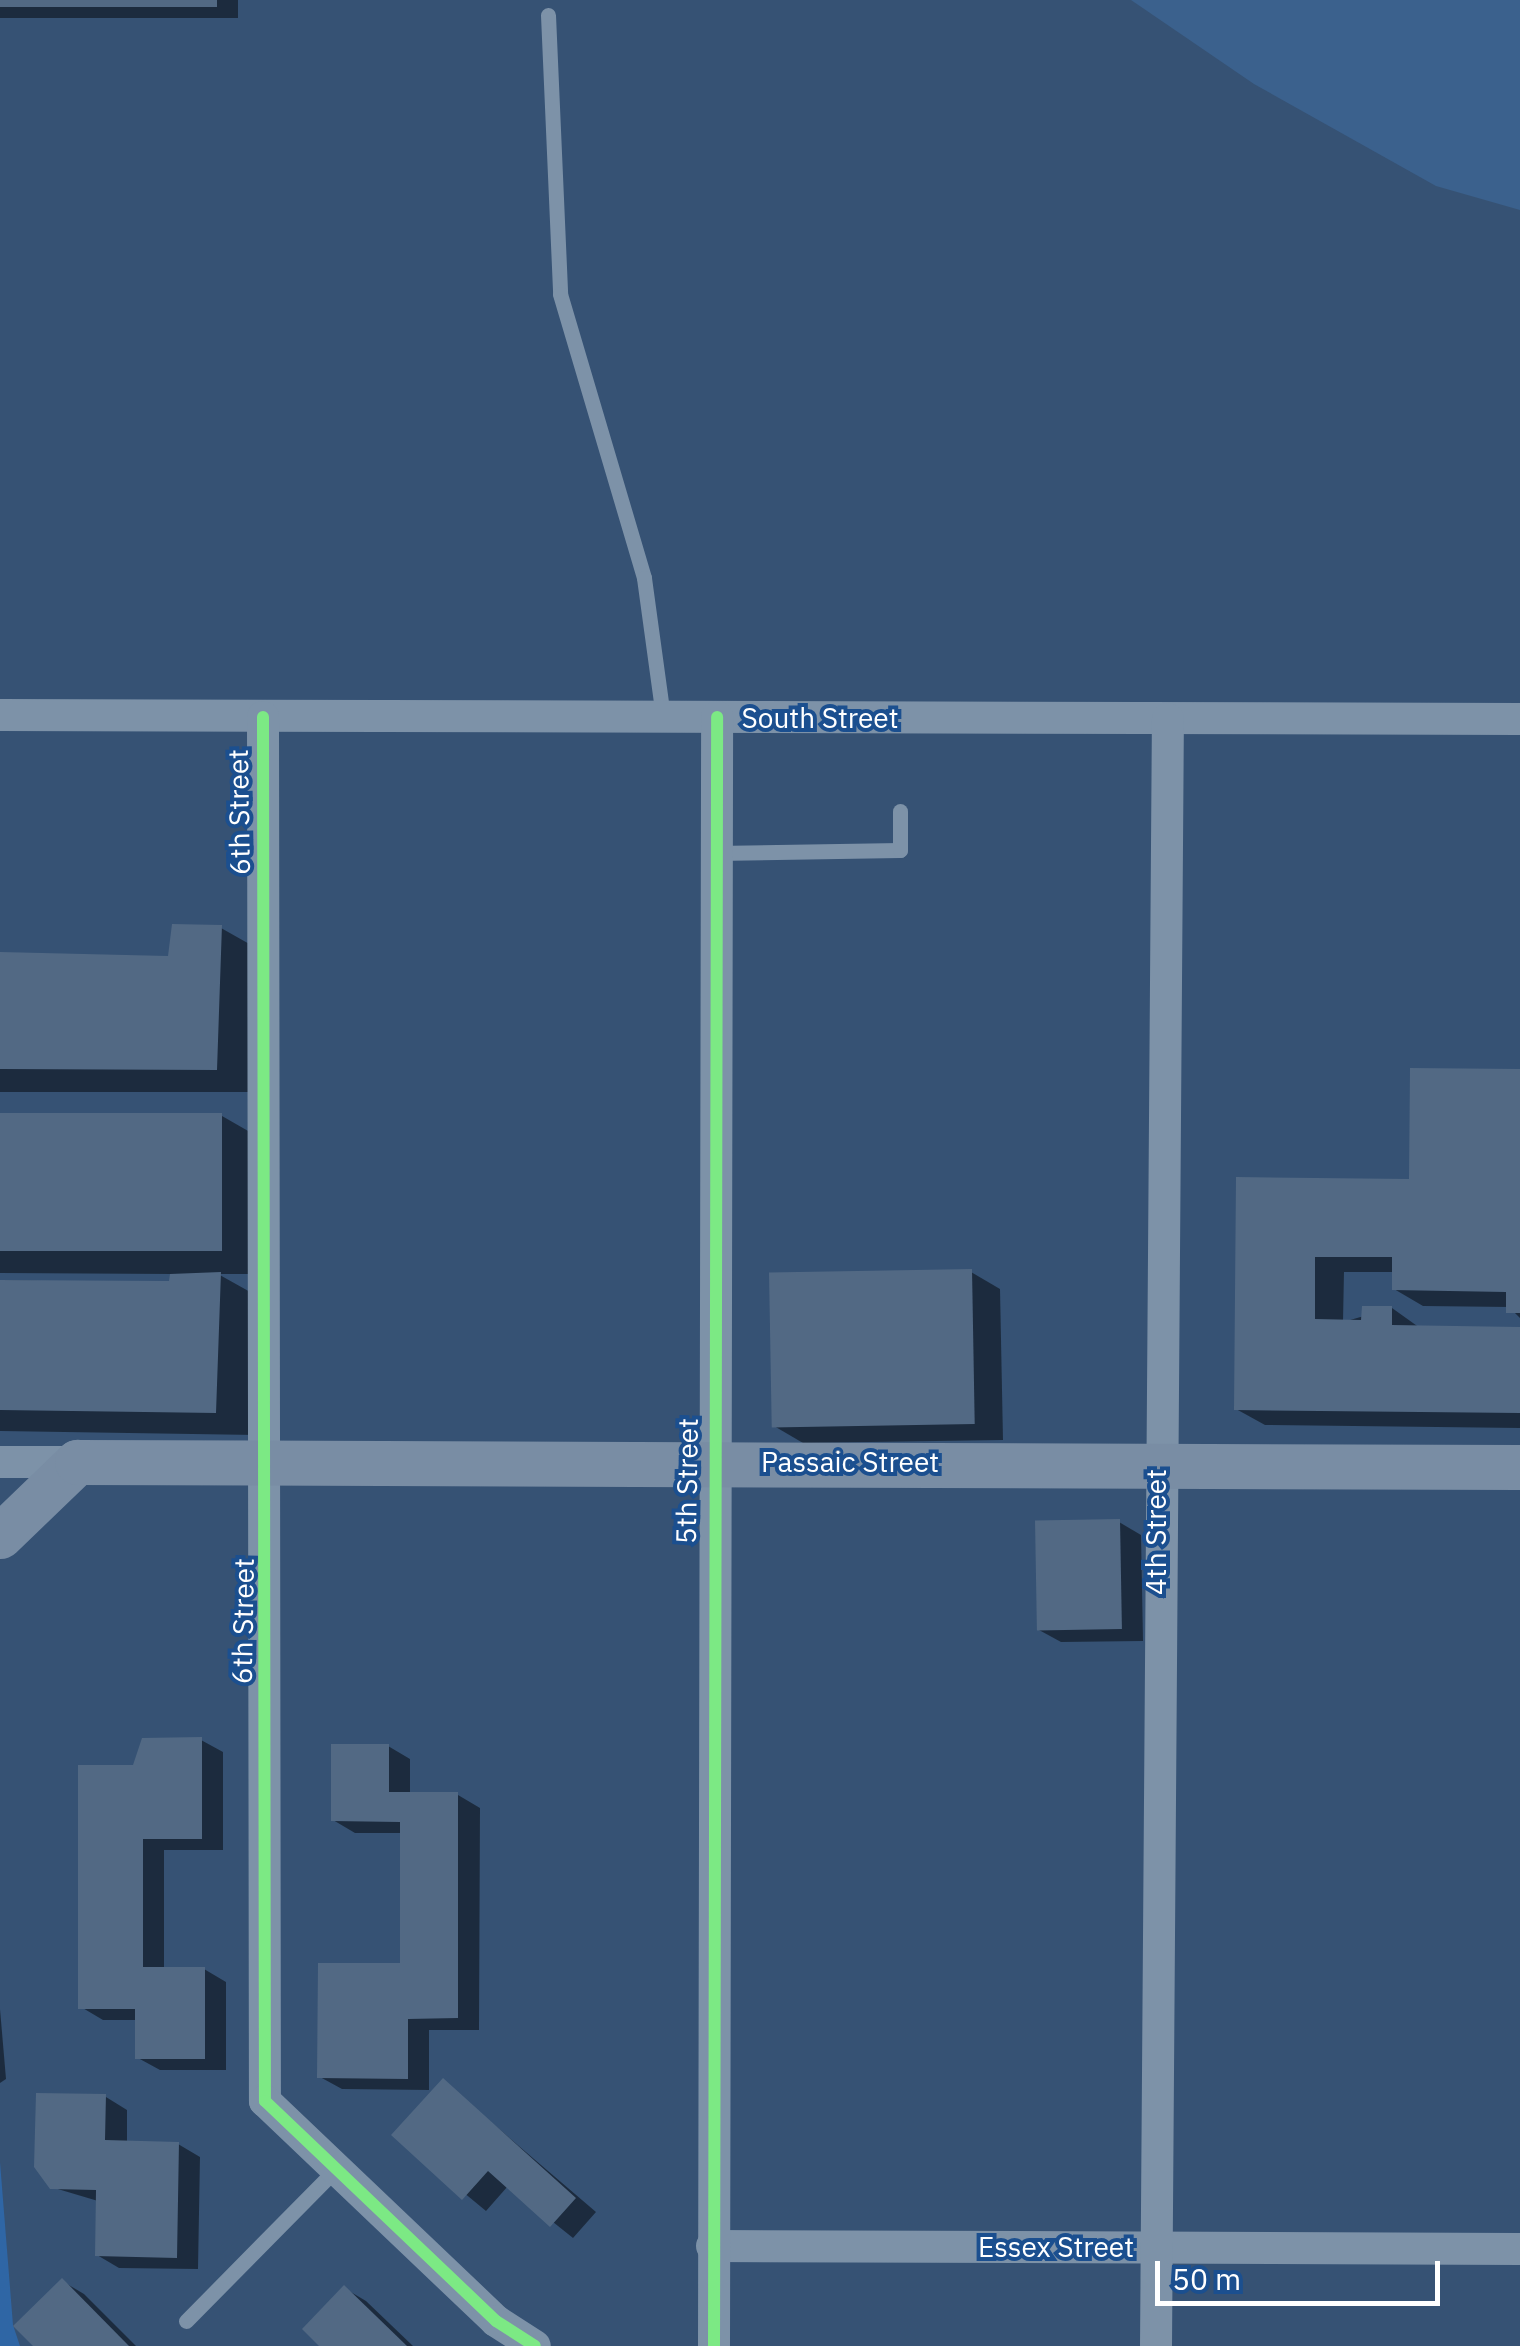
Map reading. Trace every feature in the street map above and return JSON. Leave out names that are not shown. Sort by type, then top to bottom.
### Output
[{"type":"street","name":"South Street","points":[[0,716],[1520,720]]},
{"type":"street","name":"6th Street","points":[[263,716],[270,1469],[265,2101],[496,2321],[535,2346]]},
{"type":"street","name":"5th Street","points":[[712,2246],[717,717]]},
{"type":"street","name":"4th Street","points":[[1156,2346],[1156,1462],[1168,718]]},
{"type":"street","name":"Passaic Street","points":[[0,1462],[270,1469],[712,1462],[1520,1467]]},
{"type":"street","points":[[0,1536],[77,1462]]},
{"type":"street","name":"Essex Street","points":[[712,2246],[1520,2249]]},
{"type":"street","points":[[712,2246],[714,2346]]},
{"type":"lane","points":[[548,15],[560,294],[644,578],[663,717]]},
{"type":"lane","points":[[716,853],[900,850],[900,811]]},
{"type":"lane","points":[[186,2321],[337,2168]]},
{"type":"shaded area","points":[[1131,0],[1520,0],[1520,210],[1436,186],[1254,84]]},
{"type":"shaded area","points":[[0,2162],[13,2325],[20,2346],[0,2346]]},
{"type":"building","points":[[0,0],[217,0],[217,7],[0,7]]},
{"type":"building","points":[[172,924],[222,925],[217,1070],[0,1069],[0,952],[168,956]]},
{"type":"building","points":[[1410,1068],[1520,1069],[1520,1313],[1506,1313],[1506,1292],[1392,1290],[1392,1257],[1315,1257],[1315,1319],[1361,1320],[1362,1306],[1392,1306],[1392,1325],[1520,1327],[1520,1413],[1234,1410],[1236,1177],[1409,1179]]},
{"type":"building","points":[[0,1113],[222,1113],[222,1251],[0,1251]]},
{"type":"building","points":[[972,1269],[975,1424],[772,1428],[769,1273]]},
{"type":"building","points":[[221,1272],[216,1413],[0,1410],[0,1280],[169,1281],[170,1274]]},
{"type":"building","points":[[1120,1519],[1122,1629],[1037,1630],[1035,1520]]},
{"type":"building","points":[[202,1737],[202,1839],[143,1839],[143,1967],[205,1967],[205,2059],[135,2059],[135,2009],[78,2009],[78,1765],[133,1765],[142,1738]]},
{"type":"building","points":[[331,1744],[389,1744],[389,1792],[458,1792],[458,2018],[408,2019],[408,2079],[317,2078],[318,1963],[400,1963],[400,1822],[331,1821]]},
{"type":"building","points":[[443,2078],[576,2198],[550,2227],[488,2171],[462,2200],[391,2135]]},
{"type":"building","points":[[36,2093],[106,2094],[105,2140],[179,2142],[177,2258],[95,2256],[96,2190],[50,2189],[34,2167]]},
{"type":"building","points":[[62,2278],[129,2346],[33,2346],[13,2326]]},
{"type":"building","points":[[344,2285],[407,2346],[319,2346],[302,2329]]},
{"type":"cycle path","points":[[263,717],[265,2101],[496,2321],[535,2346]]},
{"type":"cycle path","points":[[714,2346],[717,717]]}]
